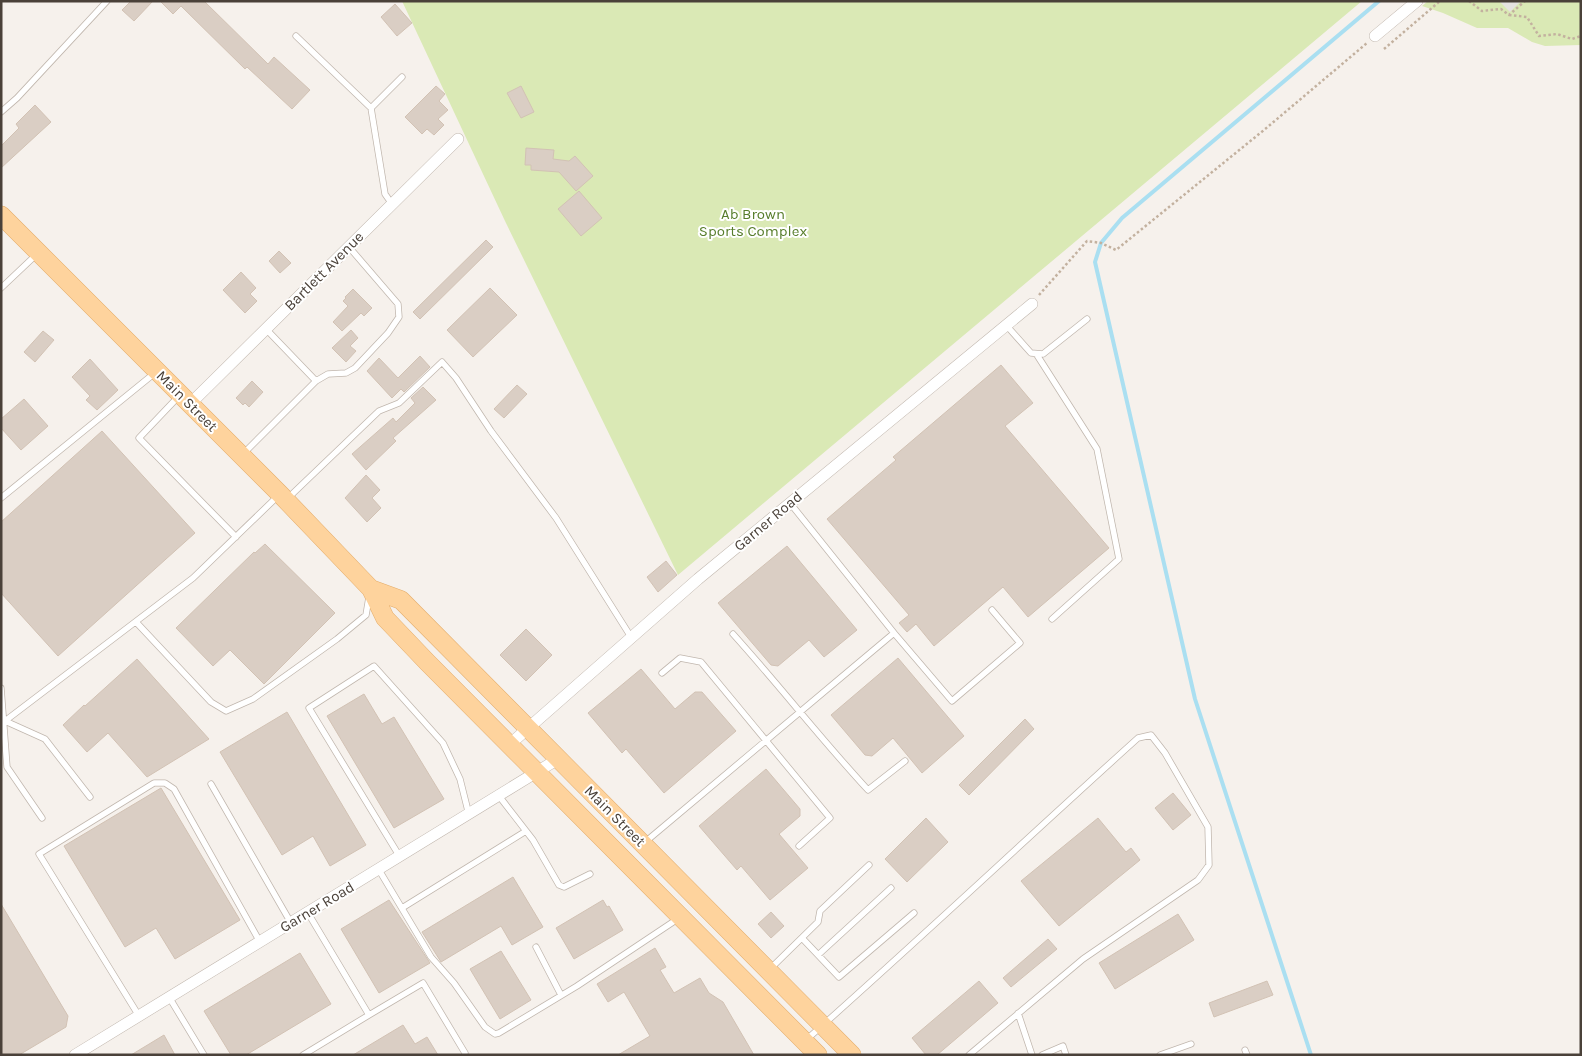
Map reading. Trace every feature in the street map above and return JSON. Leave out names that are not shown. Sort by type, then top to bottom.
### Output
[{"type":"main road","name":"Main Street","points":[[1,215],[283,497],[370,589],[384,618],[818,1055]]},
{"type":"main road","name":"Main Street","points":[[370,589],[401,600],[852,1055]]},
{"type":"street","points":[[1375,36],[1417,1]]},
{"type":"street","name":"Bartlett Avenue","points":[[185,399],[266,329],[458,139]]},
{"type":"street","name":"Garner Road","points":[[509,744],[631,637],[790,503],[1032,304]]},
{"type":"street","name":"Garner Road","points":[[75,1055],[469,815],[558,758]]},
{"type":"lane","points":[[1,112],[18,98],[107,1]]},
{"type":"lane","points":[[296,36],[371,108],[385,194],[392,204]]},
{"type":"lane","points":[[371,108],[402,77]]},
{"type":"lane","points":[[242,455],[316,381],[328,374],[346,373],[355,368],[388,333],[399,317],[398,304],[349,247]]},
{"type":"lane","points":[[1,288],[39,252]]},
{"type":"lane","points":[[1006,325],[1031,353],[1037,355],[1043,354],[1087,320]]},
{"type":"lane","points":[[266,329],[316,381]]},
{"type":"lane","points":[[1037,355],[1097,448],[1119,559],[1052,619]]},
{"type":"lane","points":[[3,721],[194,578],[236,537],[379,411],[399,403],[442,362],[456,378],[491,431],[556,518],[631,637]]},
{"type":"lane","points":[[1,498],[12,492],[157,370]]},
{"type":"lane","points":[[185,399],[139,438],[236,537]]},
{"type":"lane","points":[[790,503],[894,633],[952,701],[1020,644],[992,610]]},
{"type":"lane","points":[[136,622],[211,702],[226,711],[253,699],[337,640],[366,615],[370,589]]},
{"type":"lane","points":[[643,844],[894,633]]},
{"type":"lane","points":[[733,634],[784,690],[800,712],[868,790],[905,761]]},
{"type":"lane","points":[[662,673],[680,658],[701,662],[830,818],[800,846]]},
{"type":"lane","points":[[400,857],[309,708],[374,666],[443,743],[460,779],[469,815]]},
{"type":"lane","points":[[1,688],[7,767],[42,818]]},
{"type":"lane","points":[[3,721],[45,739],[90,797]]},
{"type":"lane","points":[[804,1041],[932,928],[973,887],[1138,738],[1151,735],[1165,753],[1208,827],[1209,864],[1198,880],[1083,959],[969,1055]]},
{"type":"lane","points":[[139,1016],[39,854],[154,783],[165,783],[174,789],[260,942]]},
{"type":"lane","points":[[211,784],[291,923]]},
{"type":"lane","points":[[499,796],[526,832],[559,886],[564,887],[590,874]]},
{"type":"lane","points":[[402,908],[526,832]]},
{"type":"lane","points":[[769,971],[818,922],[820,911],[869,865]]},
{"type":"lane","points":[[379,870],[436,965],[454,983],[490,1032],[499,1033],[562,995],[681,917]]},
{"type":"lane","points":[[818,955],[890,888]]},
{"type":"lane","points":[[308,913],[369,1014]]},
{"type":"lane","points":[[802,938],[839,977],[914,913]]},
{"type":"lane","points":[[536,947],[562,995]]},
{"type":"lane","points":[[303,1055],[423,983],[466,1053]]},
{"type":"lane","points":[[169,997],[204,1055]]},
{"type":"lane","points":[[1018,1014],[1032,1055]]},
{"type":"lane","points":[[1160,1055],[1190,1044]]},
{"type":"lane","points":[[1042,1055],[1063,1046],[1066,1055]]},
{"type":"path","points":[[1384,49],[1440,1]]},
{"type":"path","points":[[1469,1],[1482,11],[1501,9],[1509,15],[1527,16],[1539,36],[1544,37],[1557,34],[1572,39],[1581,36]]},
{"type":"path","points":[[1509,15],[1525,1]]},
{"type":"path","points":[[1032,304],[1087,242],[1100,243],[1116,250],[1264,130],[1375,36]]},
{"type":"green space","name":"Ab Brown Sports Complex","points":[[402,1],[1362,1],[678,575],[505,221]]},
{"type":"green space","points":[[1428,1],[1581,1],[1581,45],[1545,46],[1532,42],[1508,28],[1477,28],[1422,6]]},
{"type":"shaded area","points":[[1499,1],[1521,1],[1510,12]]},
{"type":"building","points":[[131,1],[153,1],[134,21],[122,10]]},
{"type":"building","points":[[160,1],[204,1],[268,64],[274,57],[310,90],[292,109],[247,67],[245,69],[181,6],[173,14]]},
{"type":"building","points":[[395,4],[412,23],[397,36],[381,17]]},
{"type":"building","points":[[436,86],[445,94],[439,101],[448,110],[438,119],[444,125],[434,135],[427,129],[422,134],[405,117]]},
{"type":"building","points":[[521,86],[534,112],[521,118],[507,93]]},
{"type":"building","points":[[35,105],[51,122],[1,168],[1,146],[19,128],[16,124]]},
{"type":"building","points":[[526,148],[554,150],[553,159],[569,161],[575,156],[593,176],[576,191],[559,172],[531,170],[531,165],[525,165]]},
{"type":"building","points":[[579,191],[602,218],[581,236],[558,209]]},
{"type":"building","points":[[486,240],[493,247],[420,319],[413,312]]},
{"type":"building","points":[[279,251],[291,263],[280,273],[269,261]]},
{"type":"building","points":[[241,272],[256,288],[250,294],[257,301],[245,313],[223,290]]},
{"type":"building","points":[[490,288],[517,315],[473,357],[447,330]]},
{"type":"building","points":[[353,289],[372,308],[364,316],[361,313],[342,331],[333,322],[348,306],[343,301]]},
{"type":"building","points":[[351,330],[358,338],[350,346],[356,351],[346,362],[332,348]]},
{"type":"building","points":[[43,331],[54,340],[35,362],[24,352]]},
{"type":"building","points":[[420,356],[430,367],[404,392],[401,389],[392,398],[367,371],[379,358],[398,378]]},
{"type":"building","points":[[90,359],[118,390],[97,410],[86,400],[90,396],[72,377]]},
{"type":"building","points":[[1001,365],[1033,403],[1005,426],[1109,548],[1028,617],[1003,587],[934,646],[916,624],[907,632],[899,623],[909,615],[827,519],[896,460],[893,457]]},
{"type":"building","points":[[252,381],[263,392],[249,407],[245,403],[243,405],[236,398]]},
{"type":"building","points":[[517,385],[527,394],[504,418],[494,409]]},
{"type":"building","points":[[423,387],[436,400],[393,438],[396,441],[366,470],[352,454],[393,418],[396,422],[415,403],[411,398]]},
{"type":"building","points":[[24,399],[48,426],[21,450],[1,428],[1,419]]},
{"type":"building","points":[[102,431],[195,533],[58,656],[1,593],[1,522]]},
{"type":"building","points":[[366,475],[380,490],[372,498],[381,508],[367,522],[345,498]]},
{"type":"building","points":[[265,544],[335,613],[264,684],[230,650],[213,666],[176,628],[254,552]]},
{"type":"building","points":[[787,546],[857,630],[824,657],[809,640],[778,666],[771,665],[718,603]]},
{"type":"building","points":[[666,561],[677,575],[658,592],[647,577]]},
{"type":"building","points":[[526,629],[552,655],[526,681],[500,655]]},
{"type":"building","points":[[898,658],[964,736],[922,773],[893,738],[872,756],[865,755],[831,715]]},
{"type":"building","points":[[137,659],[209,739],[147,777],[108,733],[87,752],[63,725]]},
{"type":"building","points":[[641,669],[675,709],[695,692],[702,692],[736,731],[664,793],[626,749],[622,753],[588,713]]},
{"type":"building","points":[[364,694],[382,724],[394,717],[444,799],[394,828],[327,716]]},
{"type":"building","points":[[287,712],[366,845],[330,866],[313,836],[282,855],[220,752]]},
{"type":"building","points":[[1025,719],[1034,729],[969,795],[959,785]]},
{"type":"building","points":[[766,769],[800,809],[800,816],[779,834],[808,868],[770,900],[741,866],[737,870],[699,826]]},
{"type":"building","points":[[161,788],[240,920],[175,959],[156,928],[125,947],[64,846]]},
{"type":"building","points":[[1173,793],[1191,815],[1173,830],[1155,808]]},
{"type":"building","points":[[926,818],[948,842],[907,882],[885,859]]},
{"type":"building","points":[[1098,818],[1126,852],[1131,848],[1140,860],[1059,926],[1021,881]]},
{"type":"building","points":[[513,877],[543,927],[512,945],[501,926],[441,962],[422,932]]},
{"type":"building","points":[[389,900],[430,963],[379,993],[341,929]]},
{"type":"building","points":[[603,900],[607,907],[609,906],[623,930],[574,959],[556,928]]},
{"type":"building","points":[[1,904],[68,1016],[66,1027],[19,1055],[1,1055]]},
{"type":"building","points":[[771,912],[784,926],[771,938],[758,924]]},
{"type":"building","points":[[1178,914],[1194,940],[1115,989],[1099,963]]},
{"type":"building","points":[[1048,939],[1057,949],[1011,987],[1003,978]]},
{"type":"building","points":[[655,948],[666,967],[660,970],[674,993],[700,978],[709,993],[723,1002],[754,1055],[618,1055],[650,1036],[624,992],[608,1002],[597,984]]},
{"type":"building","points":[[501,951],[531,1000],[500,1019],[470,969]]},
{"type":"building","points":[[300,953],[331,1004],[246,1055],[231,1055],[204,1011]]},
{"type":"building","points":[[979,981],[998,1003],[937,1055],[926,1055],[912,1038]]},
{"type":"building","points":[[1267,981],[1273,995],[1214,1017],[1209,1003]]},
{"type":"building","points":[[403,1025],[415,1044],[427,1037],[438,1055],[353,1055]]},
{"type":"building","points":[[164,1035],[175,1055],[131,1055]]},
{"type":"waterway","points":[[1311,1055],[1195,699],[1095,262],[1101,243],[1122,218],[1379,1]]}]
